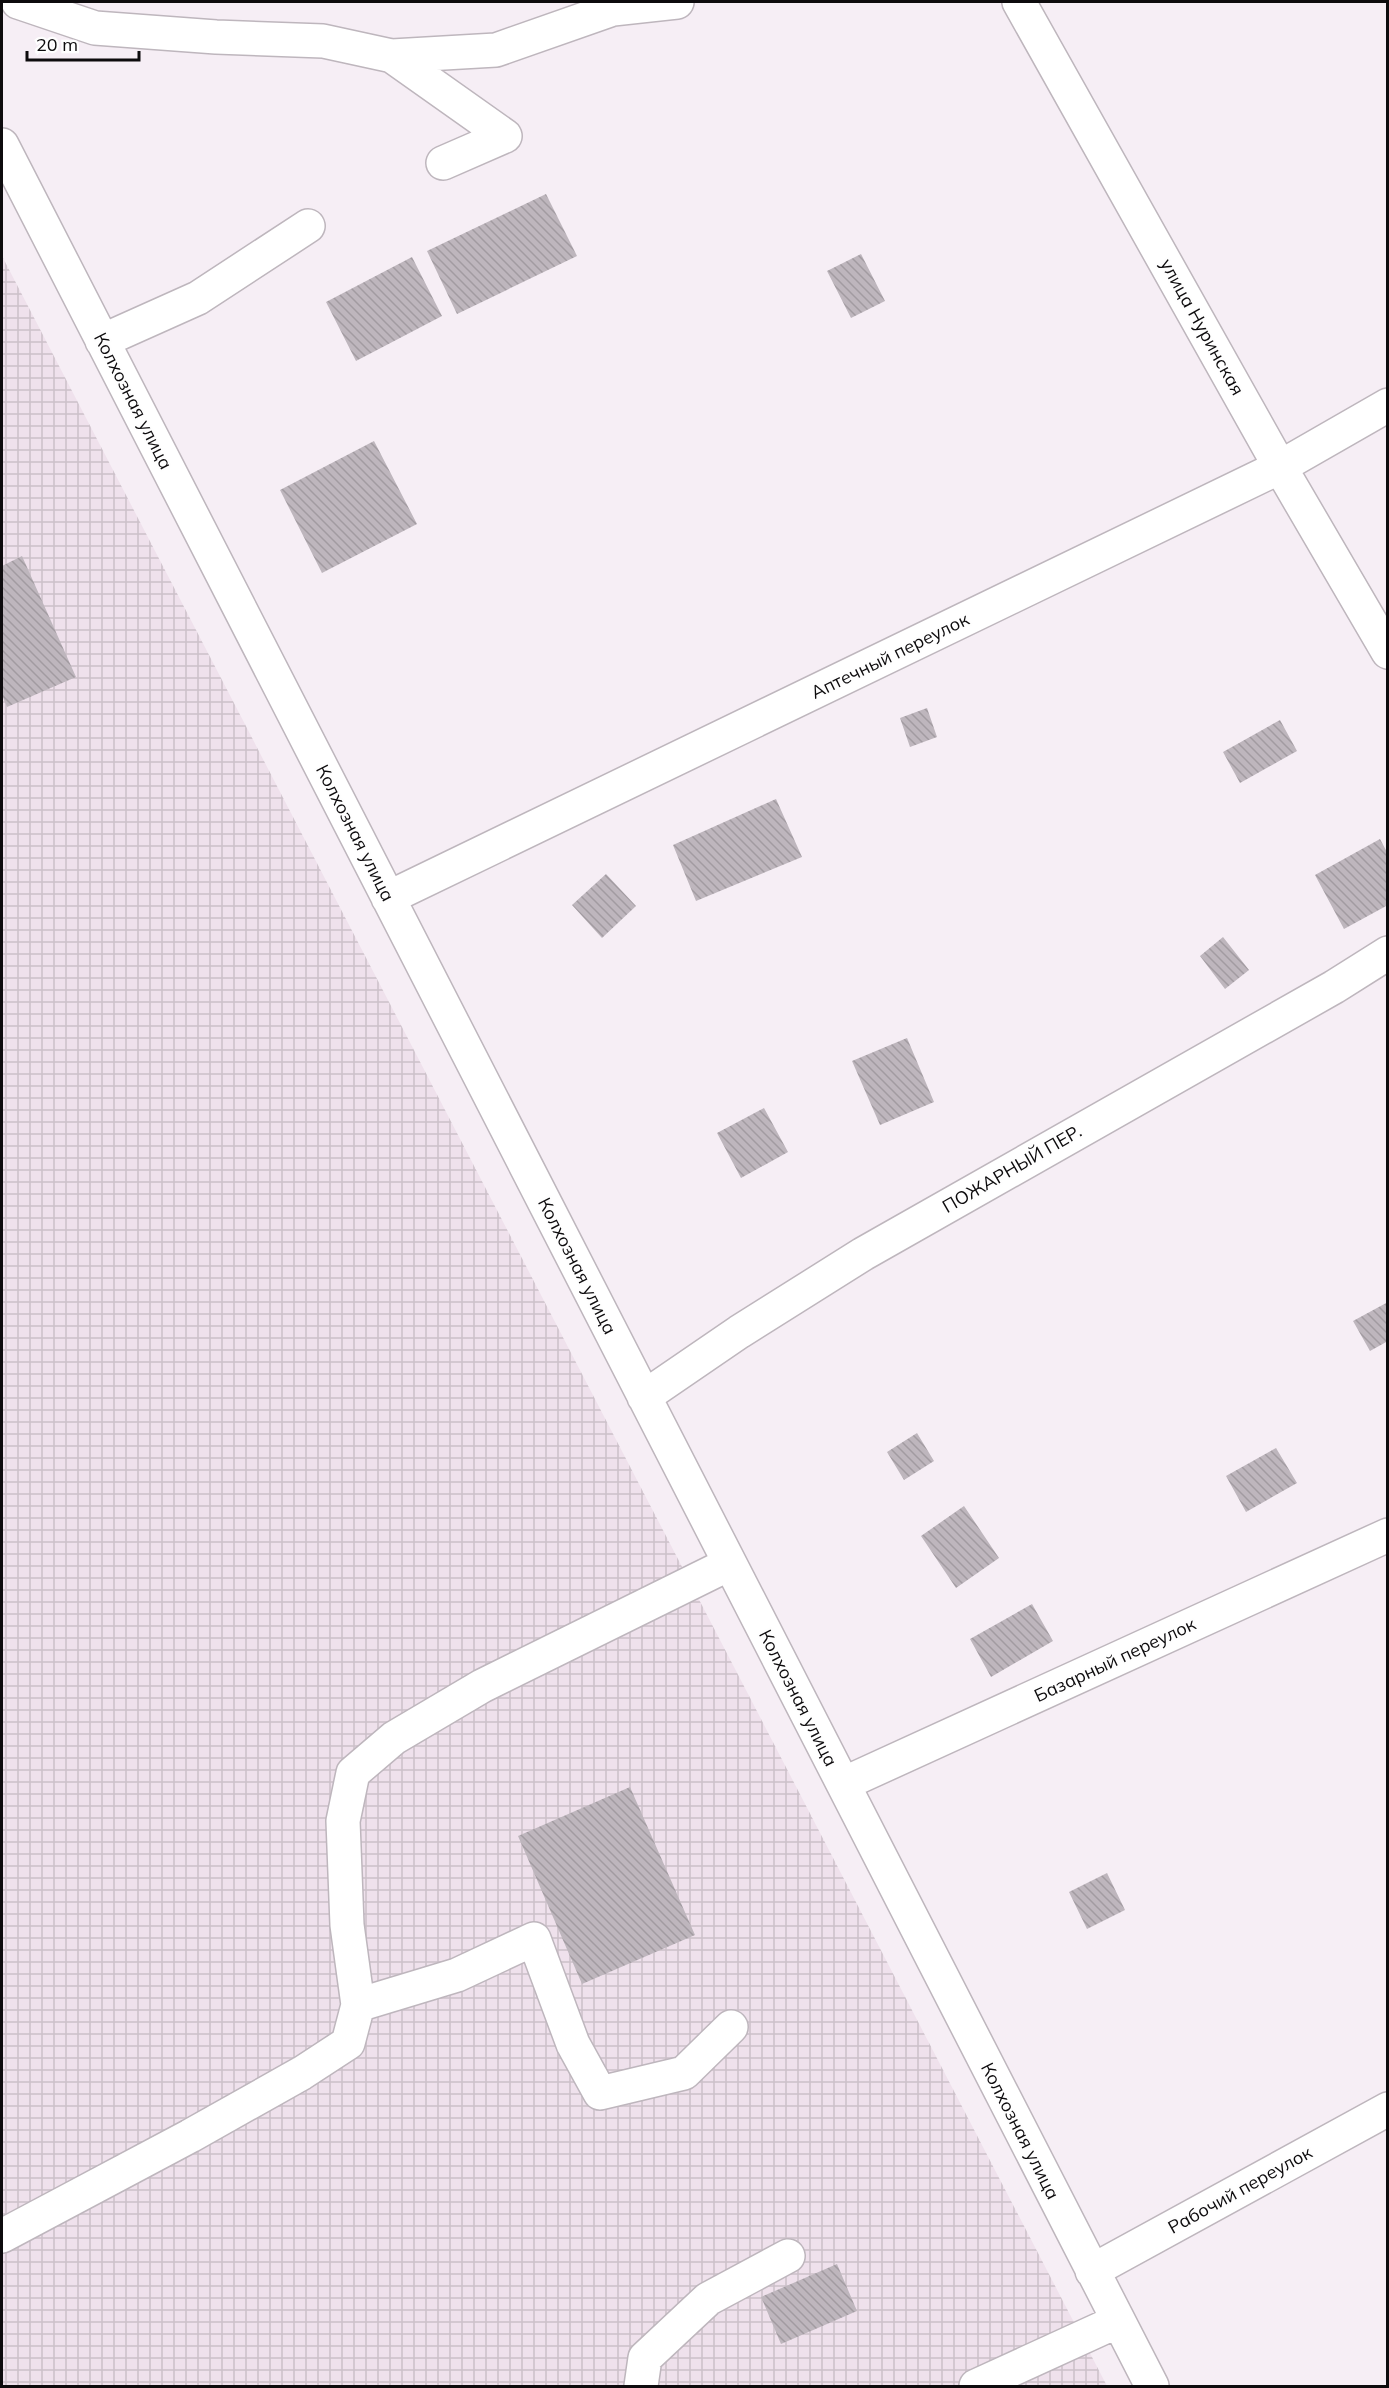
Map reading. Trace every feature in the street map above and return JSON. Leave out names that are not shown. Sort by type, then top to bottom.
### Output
[{"type":"street","points":[[18,2],[95,28],[216,37],[323,41],[392,56],[496,50],[613,9],[677,2]]},
{"type":"street","name":"улица Нуринская","points":[[1019,2],[1280,467],[1388,652]]},
{"type":"street","points":[[392,56],[505,136],[443,163]]},
{"type":"street","name":"Колхозная улица","points":[[2,145],[1152,2386]]},
{"type":"street","points":[[102,341],[198,298],[308,226]]},
{"type":"street","name":"Аптечный переулок","points":[[388,898],[1280,467],[1388,405]]},
{"type":"street","name":"ПОЖАРНЫЙ ПЕР.","points":[[644,1397],[739,1332],[863,1254],[1334,987],[1388,953]]},
{"type":"street","name":"Базарный переулок","points":[[843,1784],[1388,1535]]},
{"type":"street","points":[[2,2236],[190,2136],[302,2073],[348,2043],[358,2005],[347,1925],[343,1821],[353,1773],[394,1738],[482,1686],[729,1564]]},
{"type":"street","points":[[358,2005],[457,1976],[534,1939],[573,2044],[600,2093],[684,2073],[731,2027]]},
{"type":"street","name":"Рабочий переулок","points":[[1092,2271],[1388,2109]]},
{"type":"street","points":[[641,2386],[645,2358],[708,2299],[788,2256]]},
{"type":"street","points":[[976,2386],[1118,2321]]},
{"type":"shaded area","points":[[2,256],[1107,2386],[2,2386]]},
{"type":"building","points":[[546,194],[577,256],[457,314],[427,251]]},
{"type":"building","points":[[861,254],[885,301],[851,318],[827,271]]},
{"type":"building","points":[[412,257],[442,316],[356,361],[326,302]]},
{"type":"building","points":[[374,441],[417,524],[322,573],[280,490]]},
{"type":"building","points":[[22,556],[76,677],[7,707],[2,695],[2,566]]},
{"type":"building","points":[[927,708],[937,737],[910,747],[900,718]]},
{"type":"building","points":[[1280,720],[1297,751],[1240,783],[1223,752]]},
{"type":"building","points":[[776,799],[802,857],[696,901],[673,845]]},
{"type":"building","points":[[1380,839],[1388,854],[1388,905],[1344,929],[1315,875]]},
{"type":"building","points":[[606,874],[636,906],[602,938],[572,905]]},
{"type":"building","points":[[1223,937],[1249,970],[1225,989],[1200,956]]},
{"type":"building","points":[[907,1038],[934,1102],[880,1125],[852,1061]]},
{"type":"building","points":[[764,1108],[788,1152],[741,1178],[717,1133]]},
{"type":"building","points":[[1388,1302],[1388,1341],[1370,1351],[1353,1321]]},
{"type":"building","points":[[917,1433],[934,1461],[904,1480],[887,1452]]},
{"type":"building","points":[[1276,1448],[1297,1483],[1246,1512],[1226,1476]]},
{"type":"building","points":[[964,1506],[999,1558],[956,1588],[921,1536]]},
{"type":"building","points":[[1032,1604],[1053,1641],[991,1677],[970,1639]]},
{"type":"building","points":[[630,1787],[695,1935],[582,1984],[518,1836]]},
{"type":"building","points":[[1107,1873],[1125,1910],[1087,1929],[1069,1892]]},
{"type":"building","points":[[837,2264],[857,2311],[781,2344],[761,2297]]}]
